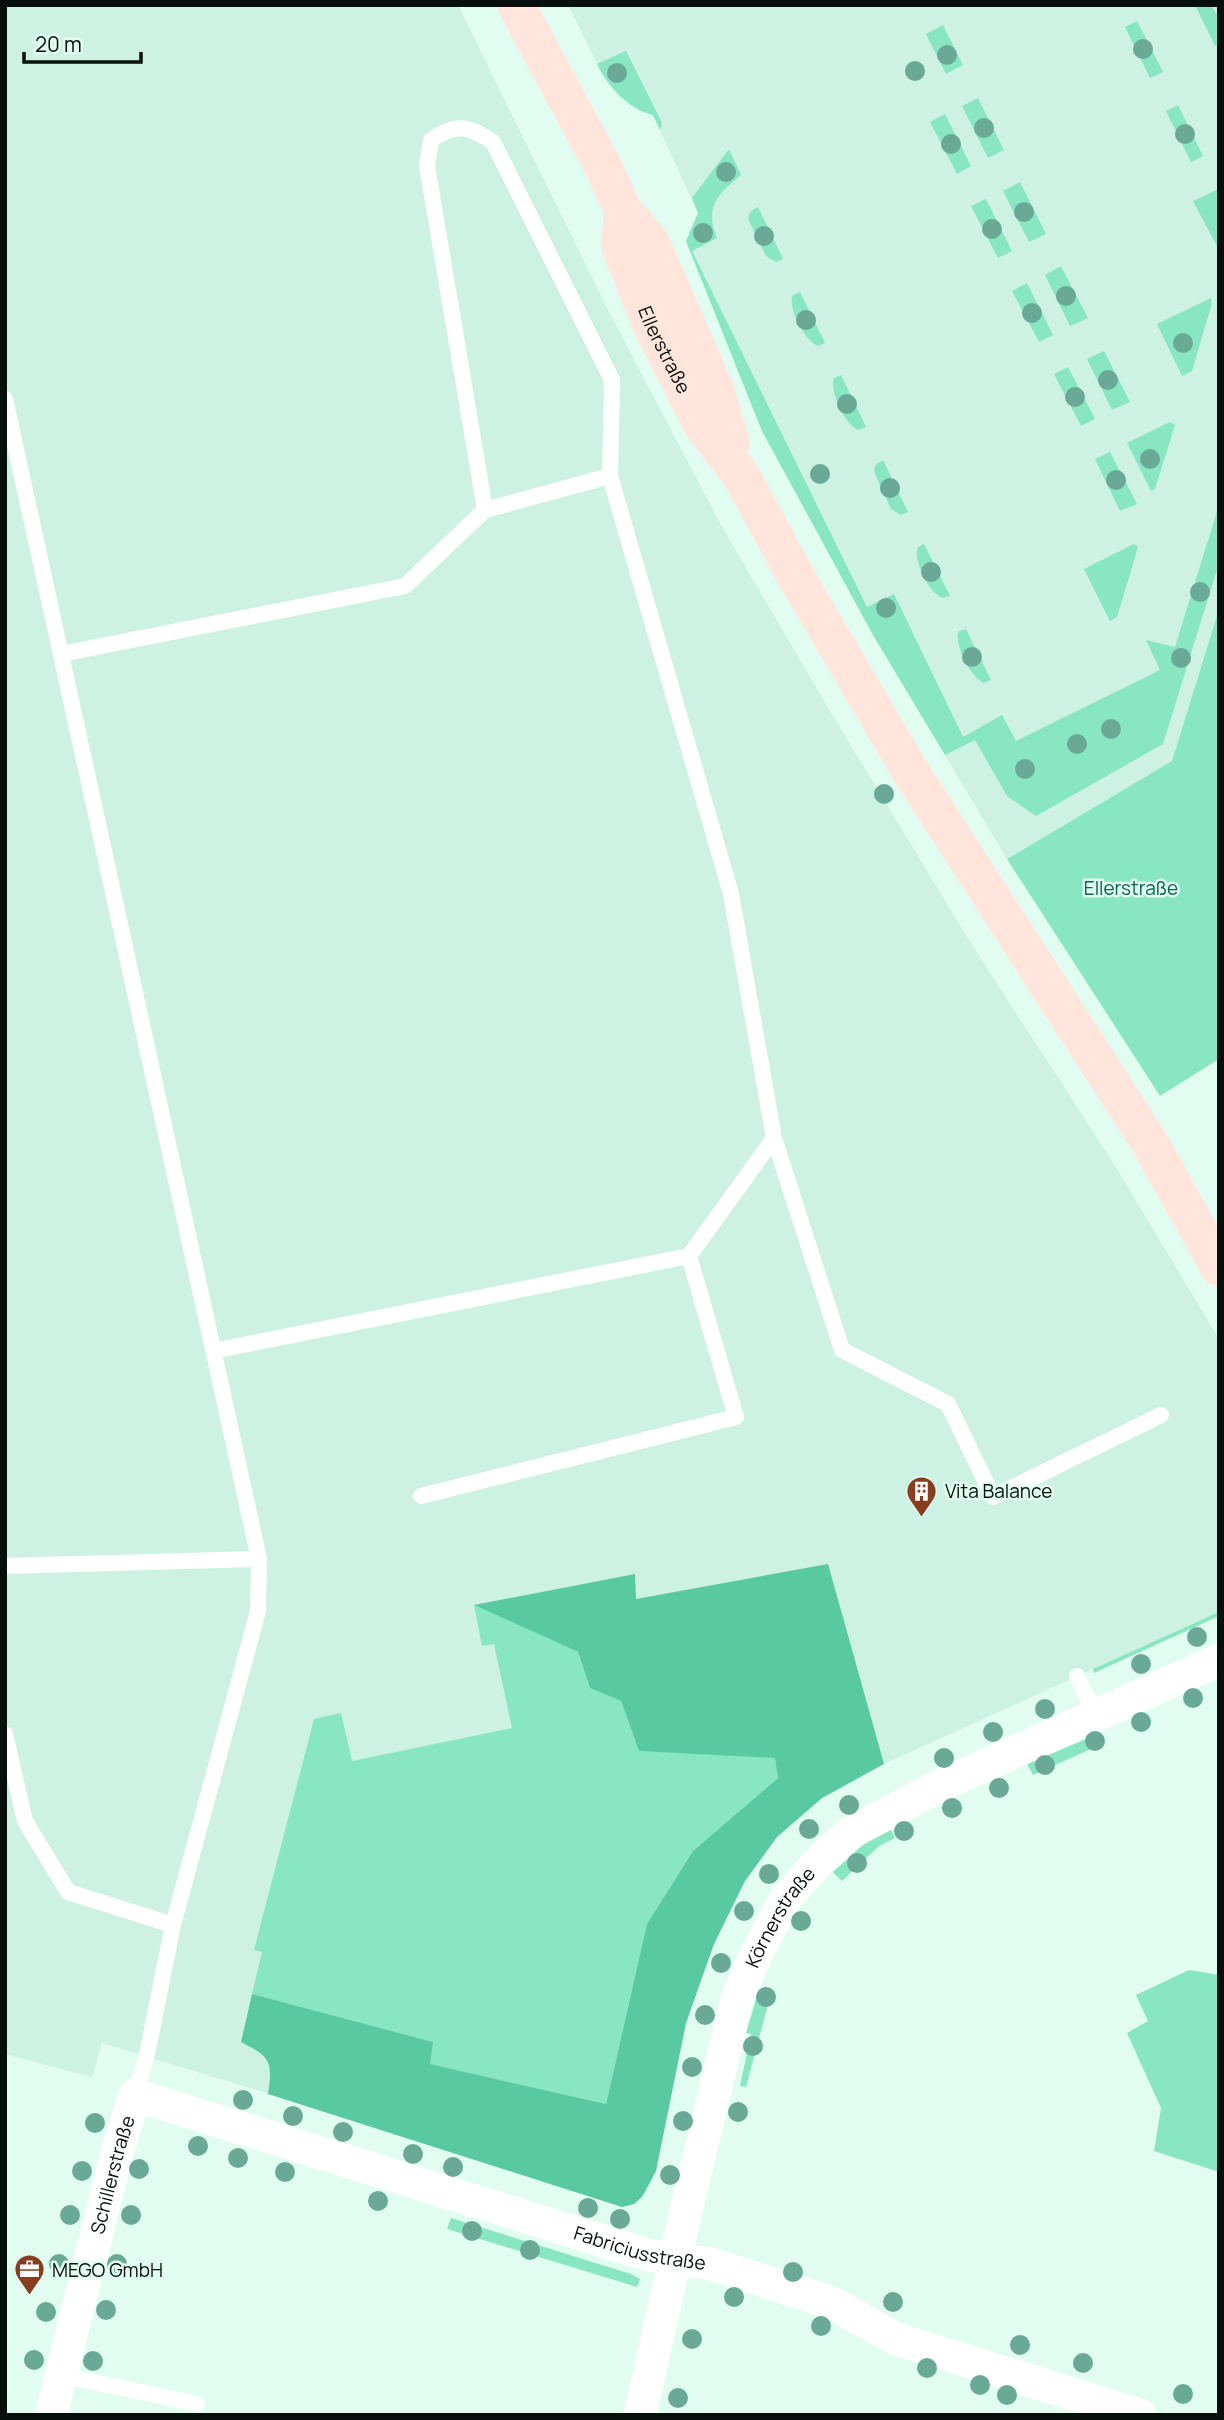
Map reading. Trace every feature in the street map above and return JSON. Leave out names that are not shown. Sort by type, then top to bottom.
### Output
[{"type":"main road","name":"Ellerstraße","points":[[516,5],[603,166],[623,210],[650,241],[682,308],[715,389],[741,475],[794,573],[909,769],[1150,1143],[1219,1267]]},
{"type":"street","name":"Körnerstraße","points":[[640,2415],[738,1995],[786,1897],[820,1860],[850,1833],[941,1785],[1219,1660]]},
{"type":"street","name":"Fabriciusstraße","points":[[135,2095],[648,2255],[710,2264],[832,2304],[896,2339],[1140,2415]]},
{"type":"street","name":"Schillerstraße","points":[[51,2415],[118,2148],[135,2095]]},
{"type":"lane","points":[[485,510],[427,166],[431,140],[448,128],[471,128],[493,142],[612,380],[610,476],[731,894],[774,1138],[842,1350],[948,1404],[993,1497],[1161,1415]]},
{"type":"lane","points":[[5,399],[259,1559],[258,1611],[173,1925],[147,2054],[135,2095]]},
{"type":"lane","points":[[61,654],[405,586],[485,510],[610,476]]},
{"type":"lane","points":[[212,1350],[689,1256],[774,1138]]},
{"type":"lane","points":[[422,1496],[736,1417],[689,1256]]},
{"type":"lane","points":[[5,1566],[259,1559]]},
{"type":"lane","points":[[1077,1676],[1095,1715]]},
{"type":"lane","points":[[5,1734],[25,1821],[68,1892],[173,1925]]},
{"type":"lane","points":[[61,2375],[197,2404]]},
{"type":"shaded area","points":[[5,5],[458,5],[608,310],[721,525],[972,945],[1112,1161],[1219,1339],[1219,1612],[884,1764],[822,1798],[777,1837],[745,1881],[714,1944],[686,2023],[656,2171],[646,2193],[634,2204],[622,2207],[102,2043],[92,2077],[5,2054]]},
{"type":"shaded area","points":[[568,5],[1219,5],[1219,609],[1172,761],[1007,859],[873,635],[762,431],[686,241],[698,213],[653,115],[640,111],[618,94],[602,74]]},
{"type":"green space","points":[[1195,5],[1211,5],[1219,18],[1219,44],[1215,46]]},
{"type":"green space","points":[[1137,21],[1163,72],[1150,78],[1125,27]]},
{"type":"green space","points":[[943,25],[963,65],[946,74],[926,34]]},
{"type":"green space","points":[[626,51],[662,123],[660,130],[653,115],[620,96],[597,64]]},
{"type":"green space","points":[[978,98],[1004,150],[988,158],[962,106]]},
{"type":"green space","points":[[1178,105],[1203,156],[1191,162],[1166,111]]},
{"type":"green space","points":[[945,114],[971,166],[957,174],[930,122]]},
{"type":"green space","points":[[729,149],[741,175],[720,195],[713,209],[713,227],[717,238],[692,251],[867,607],[894,594],[963,737],[1002,715],[1016,741],[1160,670],[1146,640],[1175,647],[1219,505],[1219,563],[1163,744],[1036,816],[1007,796],[975,740],[945,755],[873,635],[762,431],[686,241],[698,213],[692,198]]},
{"type":"green space","points":[[1020,182],[1046,234],[1029,242],[1003,191]]},
{"type":"green space","points":[[1219,189],[1219,250],[1193,201]]},
{"type":"green space","points":[[986,199],[1012,251],[998,258],[971,206]]},
{"type":"green space","points":[[758,207],[783,259],[776,262],[766,256],[749,221],[750,212]]},
{"type":"green space","points":[[1061,266],[1088,318],[1070,326],[1045,275]]},
{"type":"green space","points":[[1027,283],[1053,335],[1039,342],[1012,291]]},
{"type":"green space","points":[[800,292],[825,343],[818,346],[808,338],[795,316],[793,295]]},
{"type":"green space","points":[[1211,298],[1212,303],[1192,371],[1182,376],[1157,324]]},
{"type":"green space","points":[[1104,351],[1130,402],[1112,410],[1087,359]]},
{"type":"green space","points":[[1068,367],[1095,419],[1081,426],[1054,374]]},
{"type":"green space","points":[[841,375],[866,427],[859,430],[844,416],[836,399],[834,378]]},
{"type":"green space","points":[[1170,422],[1175,425],[1155,489],[1151,491],[1127,443]]},
{"type":"green space","points":[[1110,452],[1137,504],[1120,511],[1095,459]]},
{"type":"green space","points":[[883,460],[908,512],[901,515],[891,509],[875,474],[876,465]]},
{"type":"green space","points":[[924,544],[950,596],[943,598],[938,595],[923,576],[917,553],[918,547]]},
{"type":"green space","points":[[1134,544],[1138,547],[1117,617],[1110,621],[1084,569]]},
{"type":"green space","name":"Ellerstraße","points":[[1219,609],[1219,1059],[1160,1096],[1007,859],[1172,761]]},
{"type":"green space","points":[[966,629],[991,680],[984,683],[974,675],[961,652],[959,631]]},
{"type":"green space","points":[[828,1564],[884,1764],[822,1798],[777,1837],[745,1881],[714,1944],[686,2023],[656,2171],[642,2197],[634,2204],[622,2207],[268,2094],[270,2074],[267,2061],[264,2056],[241,2042],[252,1994],[433,2042],[430,2064],[606,2104],[647,1924],[693,1851],[778,1778],[775,1758],[639,1751],[621,1701],[590,1688],[578,1652],[474,1605],[635,1574],[636,1599]]},
{"type":"green space","points":[[474,1605],[578,1652],[590,1688],[621,1701],[639,1751],[775,1757],[778,1778],[693,1851],[647,1924],[606,2104],[429,2064],[433,2042],[252,1994],[262,1952],[254,1950],[314,1719],[341,1713],[352,1761],[512,1728],[494,1644],[482,1646]]},
{"type":"green space","points":[[1219,1612],[1219,1616],[1094,1673],[1093,1669]]},
{"type":"green space","points":[[1098,1734],[1102,1744],[1033,1775],[1027,1764]]},
{"type":"green space","points":[[890,1828],[895,1838],[879,1846],[842,1881],[833,1872],[864,1844]]},
{"type":"green space","points":[[1189,1970],[1219,1975],[1219,2172],[1154,2151],[1161,2108],[1127,2033],[1148,2021],[1136,1995]]},
{"type":"green space","points":[[758,1993],[770,1997],[746,2087],[740,2086],[751,2034],[746,2033]]},
{"type":"green space","points":[[451,2218],[640,2279],[637,2287],[447,2229]]},
{"type":"place","name":"Vita Balance","points":[[922,1518]]},
{"type":"place","name":"MEGO GmbH","points":[[29,2297]]}]
